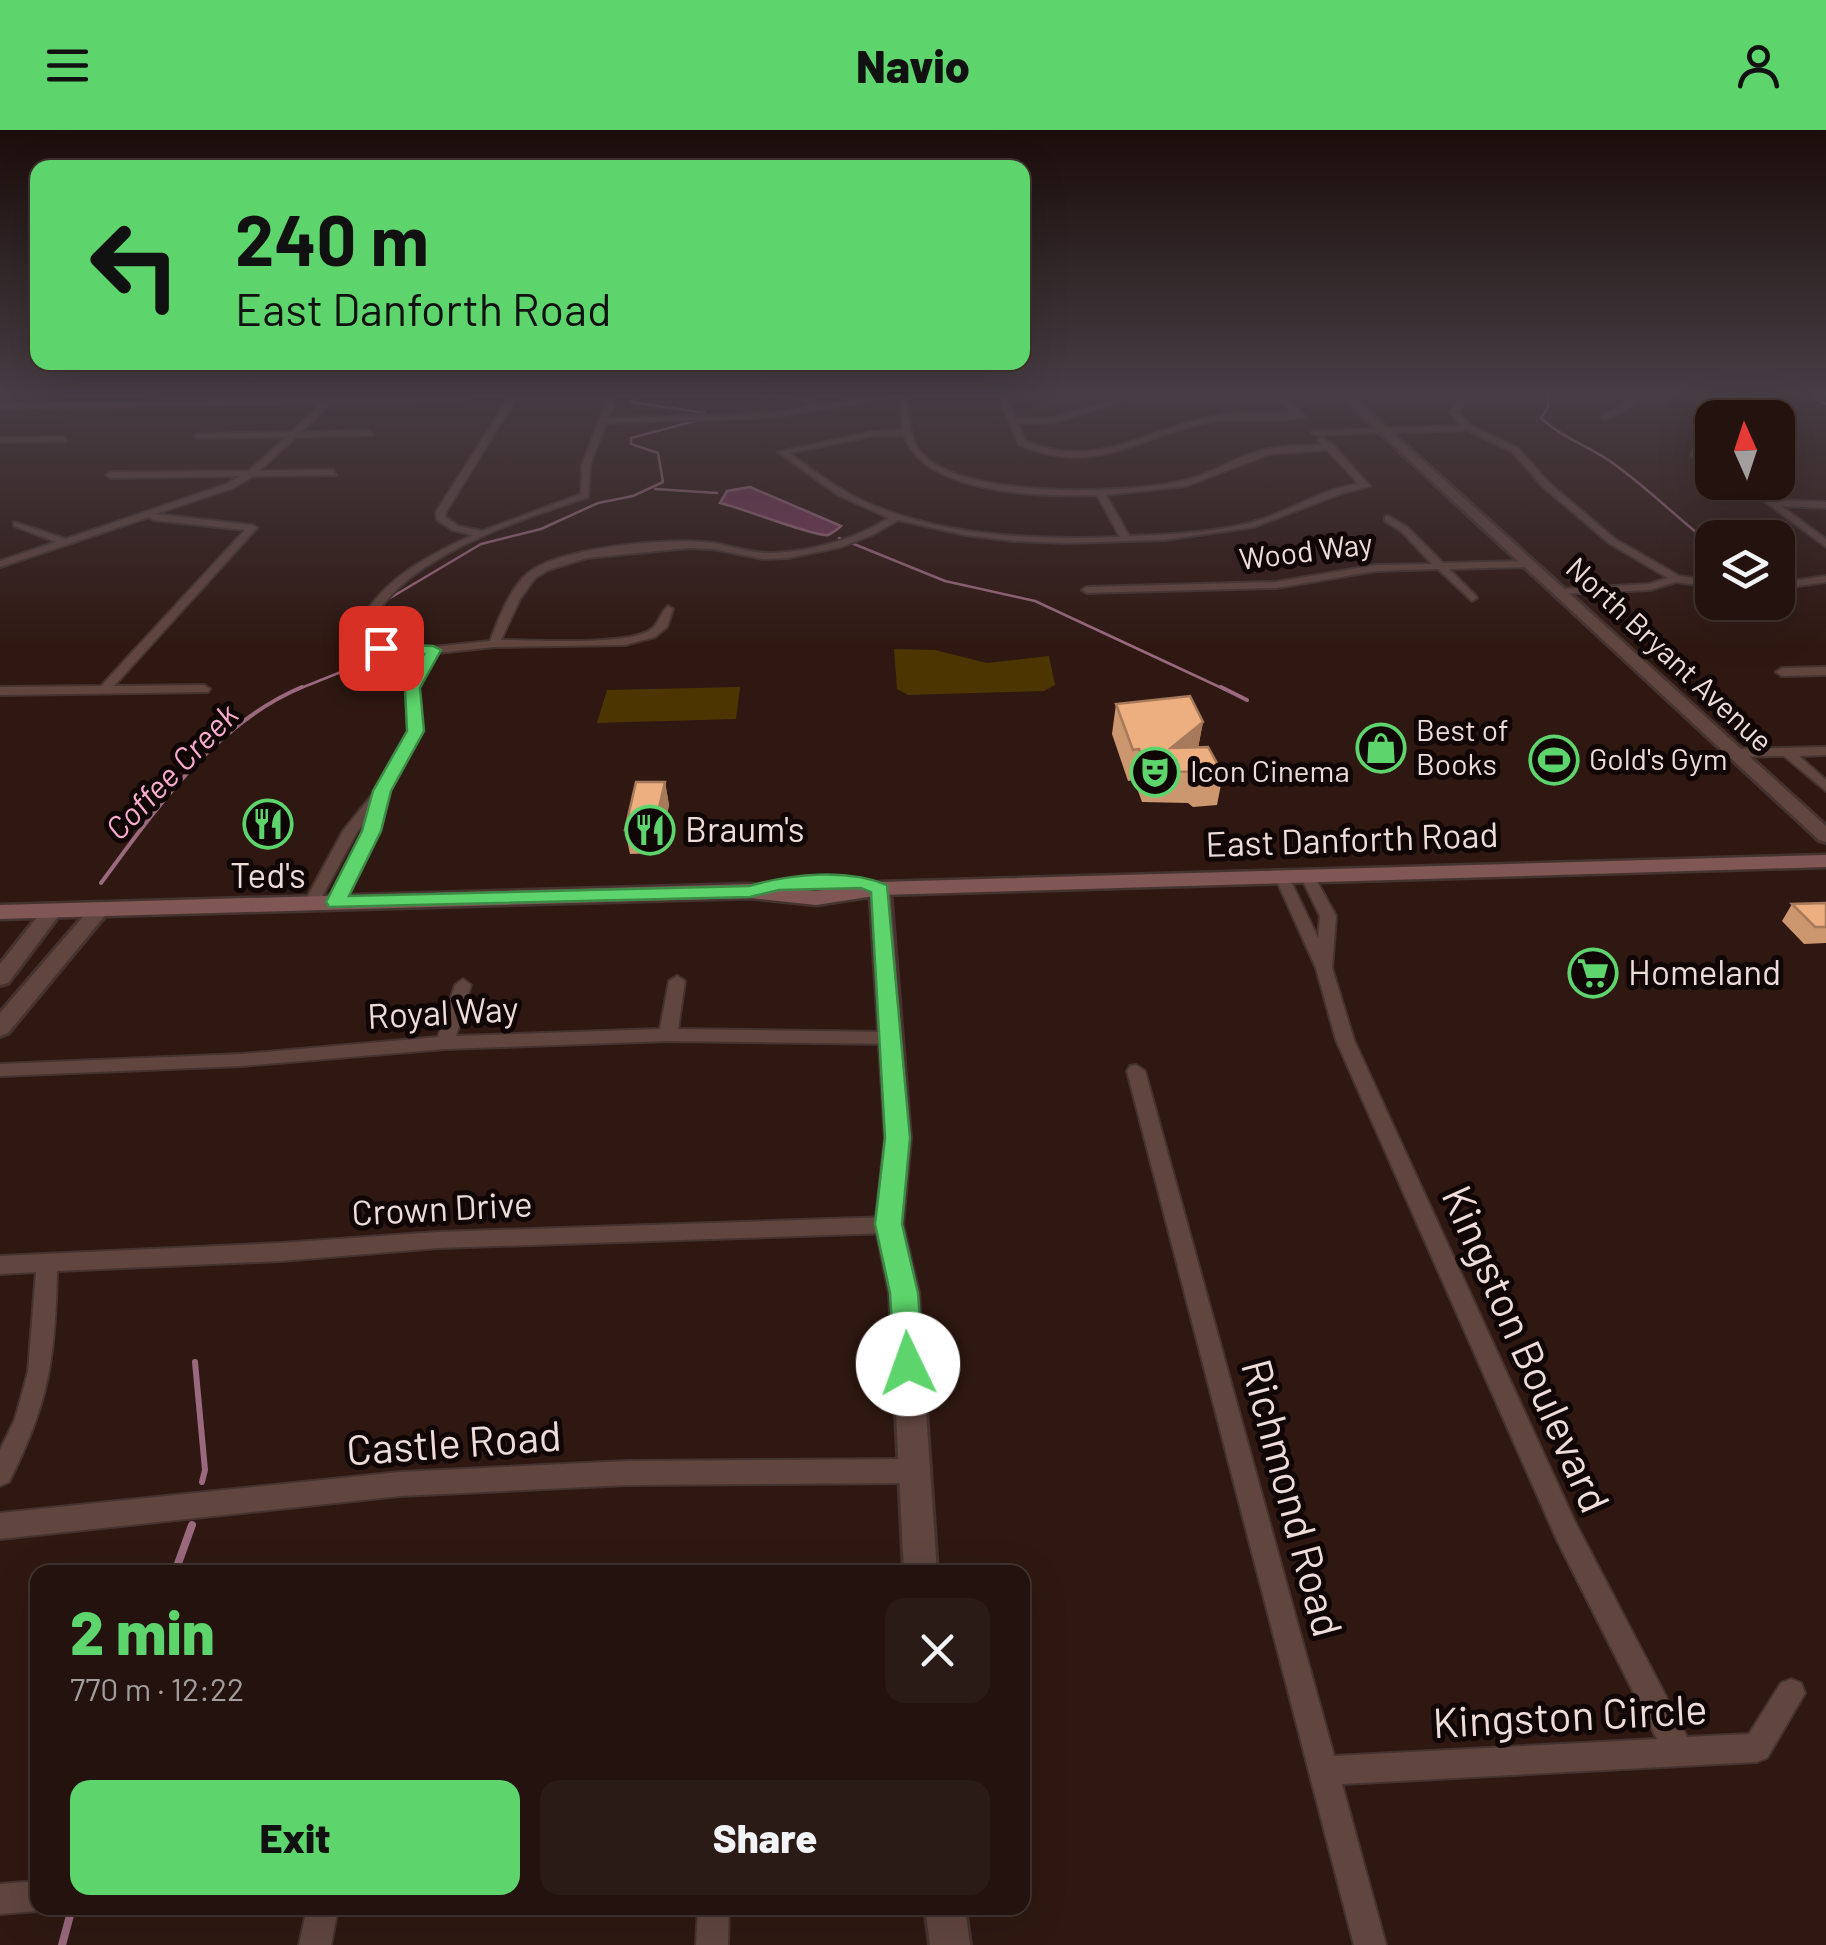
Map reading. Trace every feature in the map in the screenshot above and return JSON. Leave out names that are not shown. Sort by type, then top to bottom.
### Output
[{"type":"main road","name":"East Danforth Road","points":[[0,912],[750,892],[777,897],[865,894],[880,889],[1826,861]]},
{"type":"street","points":[[0,564],[147,516],[245,478]]},
{"type":"street","points":[[463,478],[440,518],[445,523],[485,534]]},
{"type":"street","points":[[586,478],[585,495],[529,512],[402,578],[372,610],[362,644],[433,650],[494,644],[625,642],[652,635],[661,628],[668,609]]},
{"type":"street","points":[[820,478],[856,502],[896,517],[1005,535],[1126,539],[1182,536],[1250,525],[1289,514],[1334,492],[1366,486],[1358,478]]},
{"type":"street","points":[[966,478],[1008,488],[1101,494],[1182,484],[1199,478]]},
{"type":"street","name":"North Bryant Avenue","points":[[1434,478],[1826,836]]},
{"type":"street","points":[[1540,478],[1612,541],[1676,579]]},
{"type":"street","points":[[1101,494],[1126,539]]},
{"type":"street","points":[[1767,500],[1826,544]]},
{"type":"street","points":[[1771,503],[1826,505]]},
{"type":"street","points":[[105,689],[252,528],[147,516]]},
{"type":"street","points":[[494,644],[530,576],[556,563],[704,544],[776,556],[843,543],[896,517]]},
{"type":"street","points":[[1388,519],[1472,598]]},
{"type":"street","points":[[17,524],[66,542]]},
{"type":"street","name":"Wood Way","points":[[1087,590],[1276,584],[1360,570],[1530,564]]},
{"type":"street","points":[[1562,592],[1632,589],[1676,579],[1695,582]]},
{"type":"street","points":[[1795,584],[1826,580]]},
{"type":"street","points":[[312,903],[350,831],[382,791],[416,731],[412,688],[433,650]]},
{"type":"street","points":[[1782,672],[1826,670]]},
{"type":"street","points":[[0,692],[204,688]]},
{"type":"street","points":[[1735,753],[1826,750]]},
{"type":"street","points":[[1786,752],[1826,787]]},
{"type":"street","points":[[336,902],[372,831],[382,791]]},
{"type":"street","name":"Kingston Boulevard","points":[[1308,876],[1328,916],[1324,968]]},
{"type":"street","name":"Kingston Boulevard","points":[[1282,877],[1324,968],[1346,1040],[1566,1531],[1678,1752]]},
{"type":"street","points":[[880,889],[898,1138],[889,1224],[904,1293],[921,1565]]},
{"type":"street","points":[[0,1028],[100,909]]},
{"type":"street","points":[[0,978],[53,910]]},
{"type":"street","points":[[668,1035],[677,981]]},
{"type":"street","points":[[446,1043],[463,985]]},
{"type":"street","name":"Royal Way","points":[[0,1070],[242,1060],[446,1043],[668,1035],[890,1038]]},
{"type":"street","name":"Richmond Road","points":[[1136,1072],[1370,1945]]},
{"type":"street","name":"Crown Drive","points":[[0,1265],[438,1240],[889,1224]]},
{"type":"street","points":[[0,1474],[34,1408],[44,1360],[46,1263]]},
{"type":"street","name":"Castle Road","points":[[0,1526],[400,1484],[627,1472],[915,1471]]},
{"type":"street","name":"Kingston Circle","points":[[1323,1772],[1757,1748],[1791,1693]]},
{"type":"street","points":[[0,1899],[30,1897]]},
{"type":"street","points":[[315,1945],[321,1915]]},
{"type":"street","points":[[712,1945],[714,1915]]},
{"type":"street","points":[[946,1915],[950,1945]]},
{"type":"shaded area","points":[[750,487],[841,526],[821,535],[720,503],[727,491]]},
{"type":"shaded area","points":[[894,649],[935,650],[987,663],[1049,656],[1055,685],[1044,691],[908,695],[897,689]]},
{"type":"shaded area","points":[[740,687],[736,719],[597,723],[607,690]]},
{"type":"building","points":[[1190,696],[1203,722],[1171,748],[1208,747],[1223,774],[1147,771],[1139,749],[1133,750],[1116,704]]},
{"type":"building","points":[[636,782],[665,782],[654,829],[625,830]]},
{"type":"building","points":[[1826,903],[1826,927],[1815,927],[1792,904]]},
{"type":"waterway","name":"Coffee Creek","points":[[385,601],[481,544],[541,529],[598,503],[633,496],[663,482],[662,478]]},
{"type":"waterway","points":[[1631,478],[1695,531]]},
{"type":"waterway","points":[[655,489],[717,493]]},
{"type":"waterway","points":[[839,538],[945,581],[1035,601],[1226,690]]},
{"type":"waterway","name":"Coffee Creek","points":[[296,690],[366,662],[394,643],[395,637],[374,613]]},
{"type":"waterway","name":"Coffee Creek","points":[[296,690],[302,687]]},
{"type":"waterway","points":[[1221,687],[1247,700]]},
{"type":"waterway","points":[[101,883],[166,798],[214,746],[270,703],[296,690]]},
{"type":"waterway","name":"Coffee Creek","points":[[195,1362],[205,1470],[202,1482]]},
{"type":"waterway","name":"Coffee Creek","points":[[178,1565],[192,1525]]},
{"type":"waterway","name":"Coffee Creek","points":[[62,1945],[70,1915]]},
{"type":"place","name":"Best of Books","points":[[1381,748]]},
{"type":"place","name":"Gold's Gym","points":[[1554,760]]},
{"type":"place","name":"Icon Cinema","points":[[1155,772]]},
{"type":"place","name":"Ted's","points":[[268,824]]},
{"type":"place","name":"Braum's","points":[[650,830]]},
{"type":"place","name":"Homeland","points":[[1593,973]]},
{"type":"route","points":[[381,648],[433,650],[412,688],[416,731],[382,791],[372,831],[336,902],[750,892],[778,884],[864,882],[880,889],[898,1138],[889,1224],[904,1293],[908,1364]]}]
